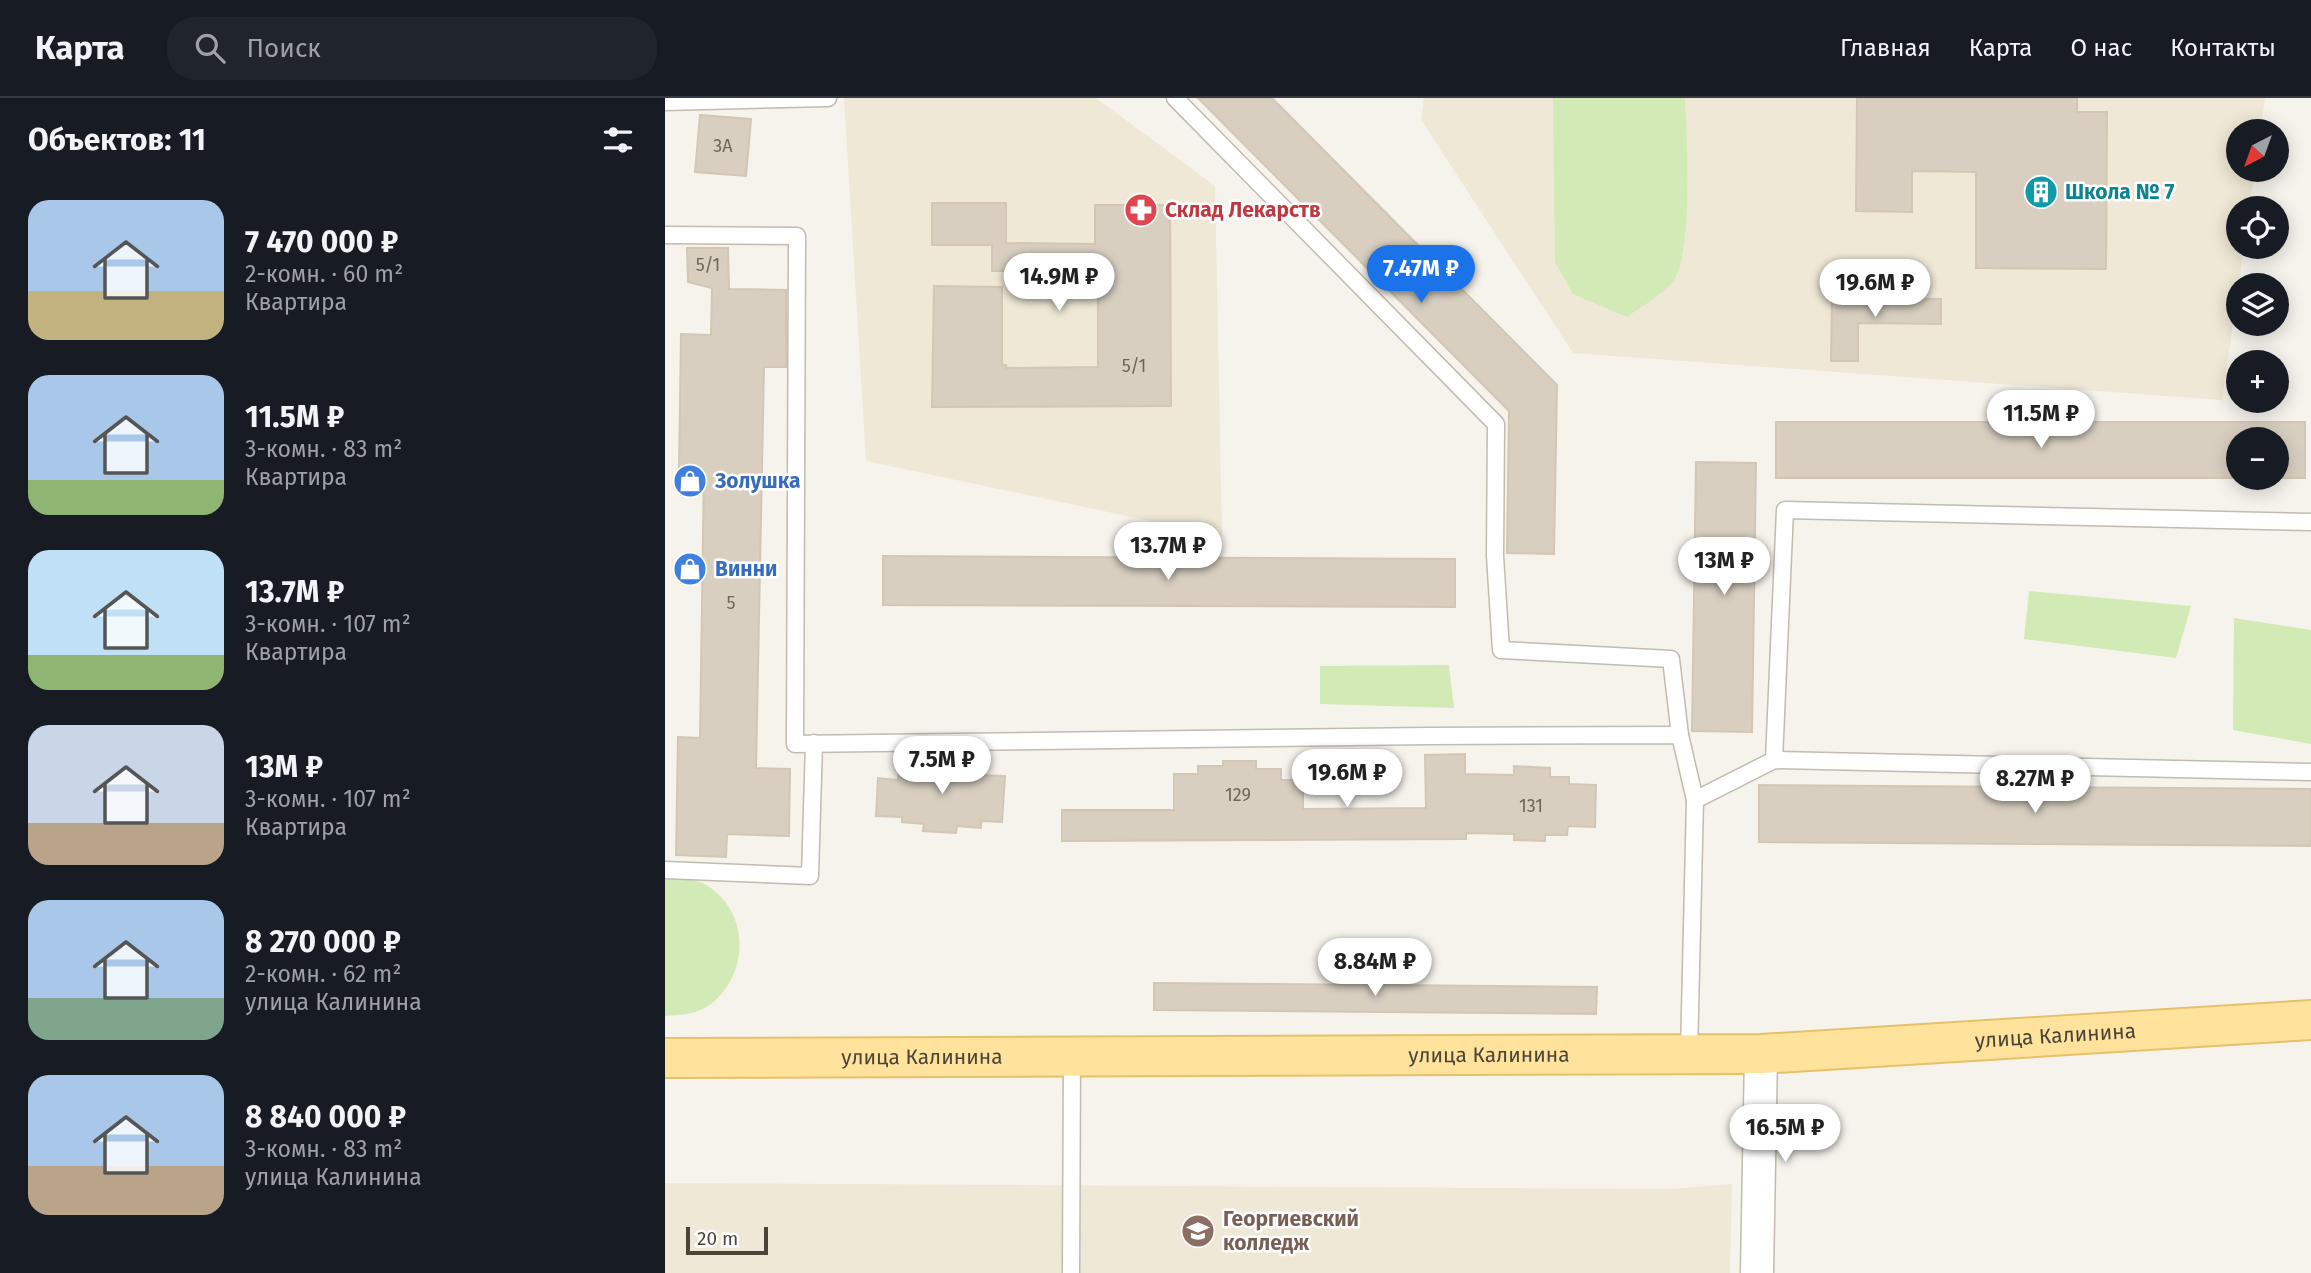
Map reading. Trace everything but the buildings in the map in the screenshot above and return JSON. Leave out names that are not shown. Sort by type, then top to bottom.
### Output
[{"type":"main road","name":"улица Калинина","points":[[665,1058],[1761,1054],[2311,1020]]},
{"type":"street","points":[[1757,1273],[1761,1054]]},
{"type":"lane","points":[[665,102],[828,98]]},
{"type":"lane","points":[[1175,98],[1496,424],[1495,556],[1501,650],[1671,659],[1680,735],[1695,800],[1689,1055]]},
{"type":"lane","points":[[665,235],[797,236],[795,744],[1680,735]]},
{"type":"lane","points":[[1775,760],[1785,510],[2311,522]]},
{"type":"lane","points":[[665,870],[810,876],[814,743]]},
{"type":"lane","points":[[1695,800],[1775,760],[2311,772]]},
{"type":"lane","points":[[1071,1273],[1072,1057]]},
{"type":"shaded area","points":[[844,98],[1096,98],[1215,186],[1222,536],[866,461]]},
{"type":"shaded area","points":[[1424,98],[2265,98],[2262,119],[2226,119],[2226,182],[2253,182],[2251,196],[2226,196],[2226,259],[2242,259],[2240,273],[2226,273],[2226,336],[2231,336],[2229,350],[2226,350],[2222,400],[1573,353],[1421,120]]},
{"type":"shaded area","name":"Георгиевский колледж","points":[[665,1183],[1669,1189],[1732,1184],[1730,1273],[665,1273]]},
{"type":"green space","points":[[1553,98],[1685,98],[1687,192],[1680,265],[1670,285],[1627,317],[1573,294],[1555,262]]},
{"type":"green space","points":[[2029,591],[2191,606],[2176,658],[2024,639]]},
{"type":"green space","points":[[2234,618],[2311,630],[2311,744],[2233,730]]},
{"type":"green space","points":[[1449,665],[1454,708],[1320,704],[1320,666]]},
{"type":"green space","points":[[665,876],[696,881],[720,896],[731,910],[740,943],[733,976],[724,991],[711,1004],[695,1012],[665,1016]]},
{"type":"place","name":"Школа № 7","points":[[2041,192]]},
{"type":"place","name":"Склад Лекарств","points":[[1141,210]]},
{"type":"place","name":"Золушка","points":[[690,481]]},
{"type":"place","name":"Винни","points":[[690,569]]},
{"type":"place","name":"Георгиевский колледж","points":[[1198,1231]]}]
